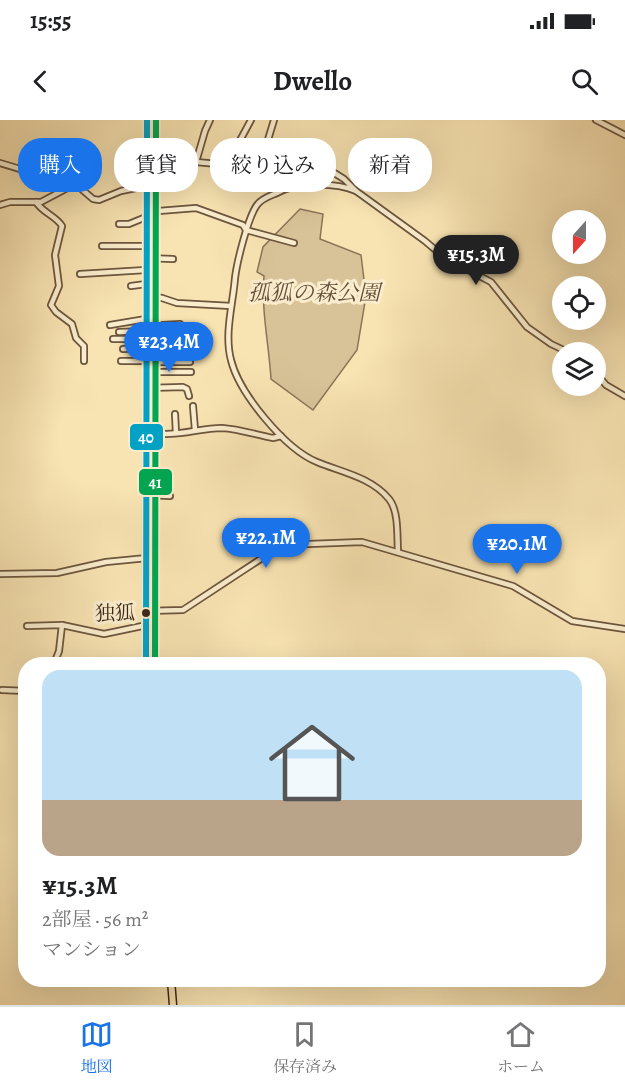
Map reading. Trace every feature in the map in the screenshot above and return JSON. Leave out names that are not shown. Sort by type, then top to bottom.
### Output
[{"type":"main road","points":[[146,138],[147,120]]},
{"type":"main road","points":[[146,192],[147,657]]},
{"type":"main road","points":[[172,987],[173,1005]]},
{"type":"street","points":[[198,155],[210,120]]},
{"type":"street","points":[[241,138],[251,120]]},
{"type":"street","points":[[268,138],[274,120]]},
{"type":"street","points":[[596,120],[625,135]]},
{"type":"street","points":[[0,163],[18,168]]},
{"type":"street","points":[[348,188],[327,183],[285,188],[257,205],[246,230],[236,268],[231,306],[231,360],[245,392],[290,446],[303,456],[358,476],[389,499],[394,509],[398,552]]},
{"type":"street","points":[[0,205],[10,202],[36,202],[60,192]]},
{"type":"street","points":[[85,192],[93,199],[99,200],[119,192]]},
{"type":"street","points":[[357,192],[445,258],[491,282],[527,327],[552,345]]},
{"type":"street","points":[[36,202],[62,226],[54,255],[59,286],[51,305],[56,312],[72,324],[74,336],[84,346],[84,361]]},
{"type":"street","points":[[119,224],[129,224],[146,215],[196,208],[243,225],[246,230],[294,243]]},
{"type":"street","points":[[102,246],[146,246]]},
{"type":"street","points":[[146,258],[172,259]]},
{"type":"street","points":[[80,274],[146,270]]},
{"type":"street","points":[[131,286],[146,284]]},
{"type":"street","points":[[146,295],[162,297],[177,303],[231,306]]},
{"type":"street","points":[[110,325],[146,319]]},
{"type":"street","points":[[113,339],[180,324]]},
{"type":"street","points":[[119,332],[146,332]]},
{"type":"street","points":[[123,349],[146,348]]},
{"type":"street","points":[[121,362],[190,362]]},
{"type":"street","points":[[147,372],[191,372]]},
{"type":"street","points":[[606,385],[625,396]]},
{"type":"street","points":[[147,388],[183,387],[187,389],[189,396]]},
{"type":"street","points":[[193,406],[195,430]]},
{"type":"street","points":[[175,414],[176,433]]},
{"type":"street","points":[[147,431],[163,436],[224,428],[273,438],[281,436]]},
{"type":"street","points":[[147,495],[170,496]]},
{"type":"street","points":[[147,611],[183,610],[282,545],[362,542],[513,586],[572,621],[625,629]]},
{"type":"street","points":[[0,574],[57,573],[106,562],[147,558]]},
{"type":"street","points":[[27,626],[62,625],[104,634],[147,625]]},
{"type":"street","points":[[57,657],[62,625]]},
{"type":"street","points":[[2,690],[18,691]]},
{"type":"green space","name":"孤狐の森公園","points":[[300,209],[323,214],[320,239],[361,255],[366,296],[357,350],[313,410],[271,379],[264,315],[264,276],[257,272],[263,247]]},
{"type":"transit line","name":"40","points":[[146,657],[147,120]]},
{"type":"transit line","name":"41","points":[[155,657],[156,120]]},
{"type":"place","name":"独狐","points":[[146,613]]}]
